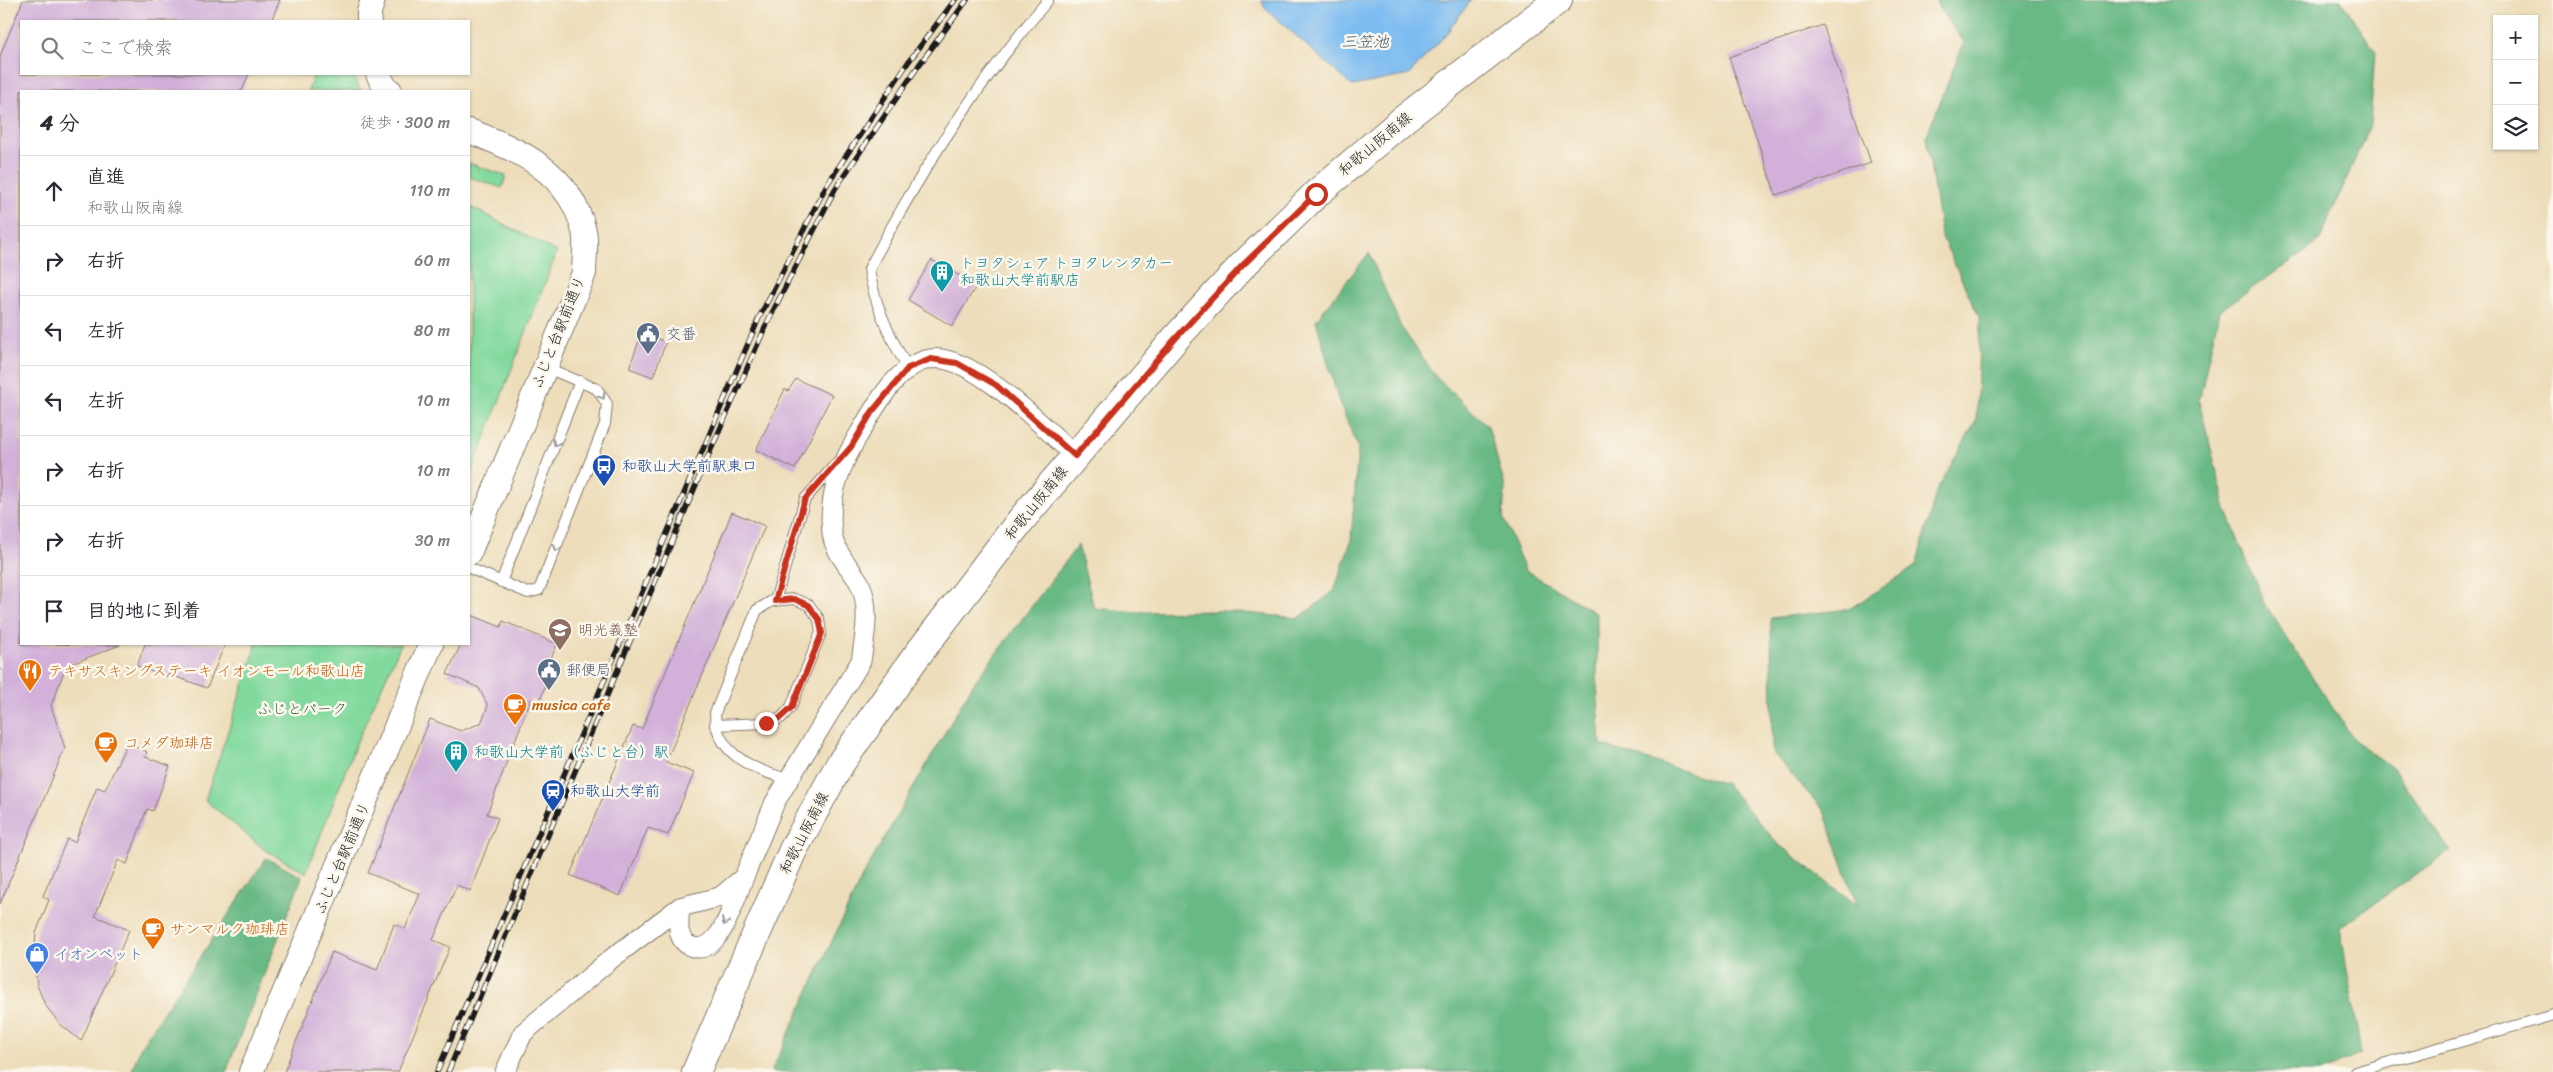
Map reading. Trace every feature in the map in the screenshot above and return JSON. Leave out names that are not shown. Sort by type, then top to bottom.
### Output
[{"type":"main road","name":"和歌山阪南線","points":[[696,1072],[793,850],[840,764],[915,658],[1021,520],[1182,331],[1241,267],[1316,194],[1404,119],[1558,0]]},
{"type":"street","points":[[369,20],[369,12],[373,0]]},
{"type":"street","points":[[379,75],[388,90]]},
{"type":"street","name":"ふじと台駅前通り","points":[[470,131],[508,146],[545,168],[572,197],[585,232],[584,273],[470,551]]},
{"type":"street","points":[[680,908],[678,931],[682,940],[688,946],[699,949],[707,947],[720,934],[775,802],[861,660],[865,637],[866,610],[860,584],[837,549],[832,536],[830,510],[835,483],[851,447],[872,412],[908,368],[931,359],[957,363],[996,385],[1075,456]]},
{"type":"street","name":"ふじと台駅前通り","points":[[251,1072],[431,645]]},
{"type":"street","points":[[505,1072],[523,1033],[611,959],[680,908],[720,897],[744,876]]},
{"type":"lane","points":[[908,368],[896,348],[872,290],[869,269],[960,112],[1011,44],[1048,0]]},
{"type":"lane","points":[[470,568],[528,593],[539,590],[552,562],[605,424],[607,404],[597,389],[544,367]]},
{"type":"lane","points":[[501,582],[580,381]]},
{"type":"lane","points":[[775,601],[805,499],[851,447]]},
{"type":"lane","points":[[715,725],[766,723],[780,718],[792,707],[822,633],[819,619],[808,605],[794,599],[772,600],[757,610],[715,713],[715,725],[722,741],[740,760],[763,773],[789,779]]},
{"type":"lane","points":[[2355,1072],[2553,1015]]},
{"type":"green space","points":[[1936,0],[2341,0],[2375,51],[2370,125],[2319,242],[2219,311],[2199,401],[2226,509],[2264,603],[2353,739],[2394,769],[2450,851],[2340,927],[2361,1054],[2322,1072],[771,1072],[862,877],[973,684],[1078,545],[1094,608],[1137,612],[1223,611],[1299,618],[1334,591],[1351,541],[1358,448],[1338,399],[1316,320],[1369,253],[1401,327],[1436,377],[1488,426],[1505,487],[1503,517],[1525,570],[1597,614],[1597,685],[1601,745],[1726,784],[1778,844],[1857,905],[1824,811],[1772,752],[1771,618],[1849,609],[1916,566],[1937,489],[1976,421],[1980,319],[1941,235],[1926,137],[1964,42],[1938,7]]},
{"type":"green space","points":[[314,75],[353,75],[360,90],[308,90]]},
{"type":"green space","points":[[470,163],[506,176],[502,188],[470,177]]},
{"type":"green space","points":[[471,207],[557,252],[470,476]]},
{"type":"green space","name":"ふじとパーク","points":[[255,645],[401,645],[355,746],[306,873],[265,850],[205,800]]},
{"type":"green space","points":[[266,858],[302,877],[226,1072],[131,1072],[141,1046]]},
{"type":"water","name":"三笠池","points":[[1262,0],[1471,0],[1446,34],[1409,75],[1352,86],[1264,7]]},
{"type":"building","points":[[23,0],[280,0],[271,20],[20,20],[20,75],[249,75],[242,90],[20,90],[20,645],[120,645],[66,666],[51,706],[65,748],[0,904],[0,56]]},
{"type":"building","points":[[1823,25],[1871,163],[1776,195],[1729,57]]},
{"type":"building","name":"トヨタシェア トヨタレンタカー 和歌山大学前駅店","points":[[931,260],[977,285],[952,326],[908,300]]},
{"type":"building","name":"交番","points":[[642,333],[666,342],[653,377],[629,368]]},
{"type":"building","points":[[796,379],[832,395],[795,469],[756,450],[785,389],[788,391]]},
{"type":"building","points":[[732,512],[765,526],[666,762],[694,773],[668,835],[648,828],[620,896],[570,875],[633,726],[642,729]]},
{"type":"building","name":"和歌山大学前（ふじと台）駅","points":[[470,614],[501,627],[503,621],[557,644],[542,680],[547,681],[539,703],[531,699],[487,814],[498,818],[470,891],[457,885],[433,940],[450,947],[398,1072],[284,1072],[332,952],[377,970],[394,924],[405,929],[420,894],[368,873],[430,719],[461,731],[481,723],[488,706],[479,688],[447,674],[461,645],[470,645]]},
{"type":"building","points":[[145,645],[225,645],[207,688],[168,674],[166,677],[137,666]]},
{"type":"building","points":[[127,743],[147,752],[145,757],[170,766],[153,811],[147,809],[127,864],[118,860],[95,916],[129,930],[81,1041],[60,1024],[45,1005],[37,985],[34,957],[36,933],[49,900],[43,896],[67,839],[75,842],[97,787],[105,790]]},
{"type":"railway","points":[[437,1072],[759,318],[826,186],[909,61],[955,0]]},
{"type":"railway","points":[[448,1072],[709,454],[768,321],[835,189],[919,65],[967,0]]},
{"type":"place","name":"トヨタシェア トヨタレンタカー 和歌山大学前駅店","points":[[942,293]]},
{"type":"place","name":"交番","points":[[648,355]]},
{"type":"place","name":"和歌山大学前駅東口","points":[[604,487]]},
{"type":"place","name":"明光義塾","points":[[560,651]]},
{"type":"place","name":"郵便局","points":[[549,691]]},
{"type":"place","name":"テキサスキングステーキ イオンモール和歌山店","points":[[30,692]]},
{"type":"place","name":"musica cafe","points":[[515,726]]},
{"type":"place","name":"コメダ珈琲店","points":[[106,764]]},
{"type":"place","name":"和歌山大学前（ふじと台）駅","points":[[456,773]]},
{"type":"place","name":"和歌山大学前","points":[[553,812]]},
{"type":"place","name":"サンマルク珈琲店","points":[[153,950]]},
{"type":"place","name":"イオンペット","points":[[37,975]]},
{"type":"route","points":[[766,723],[780,718],[792,707],[822,633],[819,619],[808,605],[794,599],[775,601],[805,499],[851,447],[872,412],[896,380],[908,368],[931,359],[957,363],[996,385],[1075,456],[1175,339],[1241,267],[1316,194]]}]
